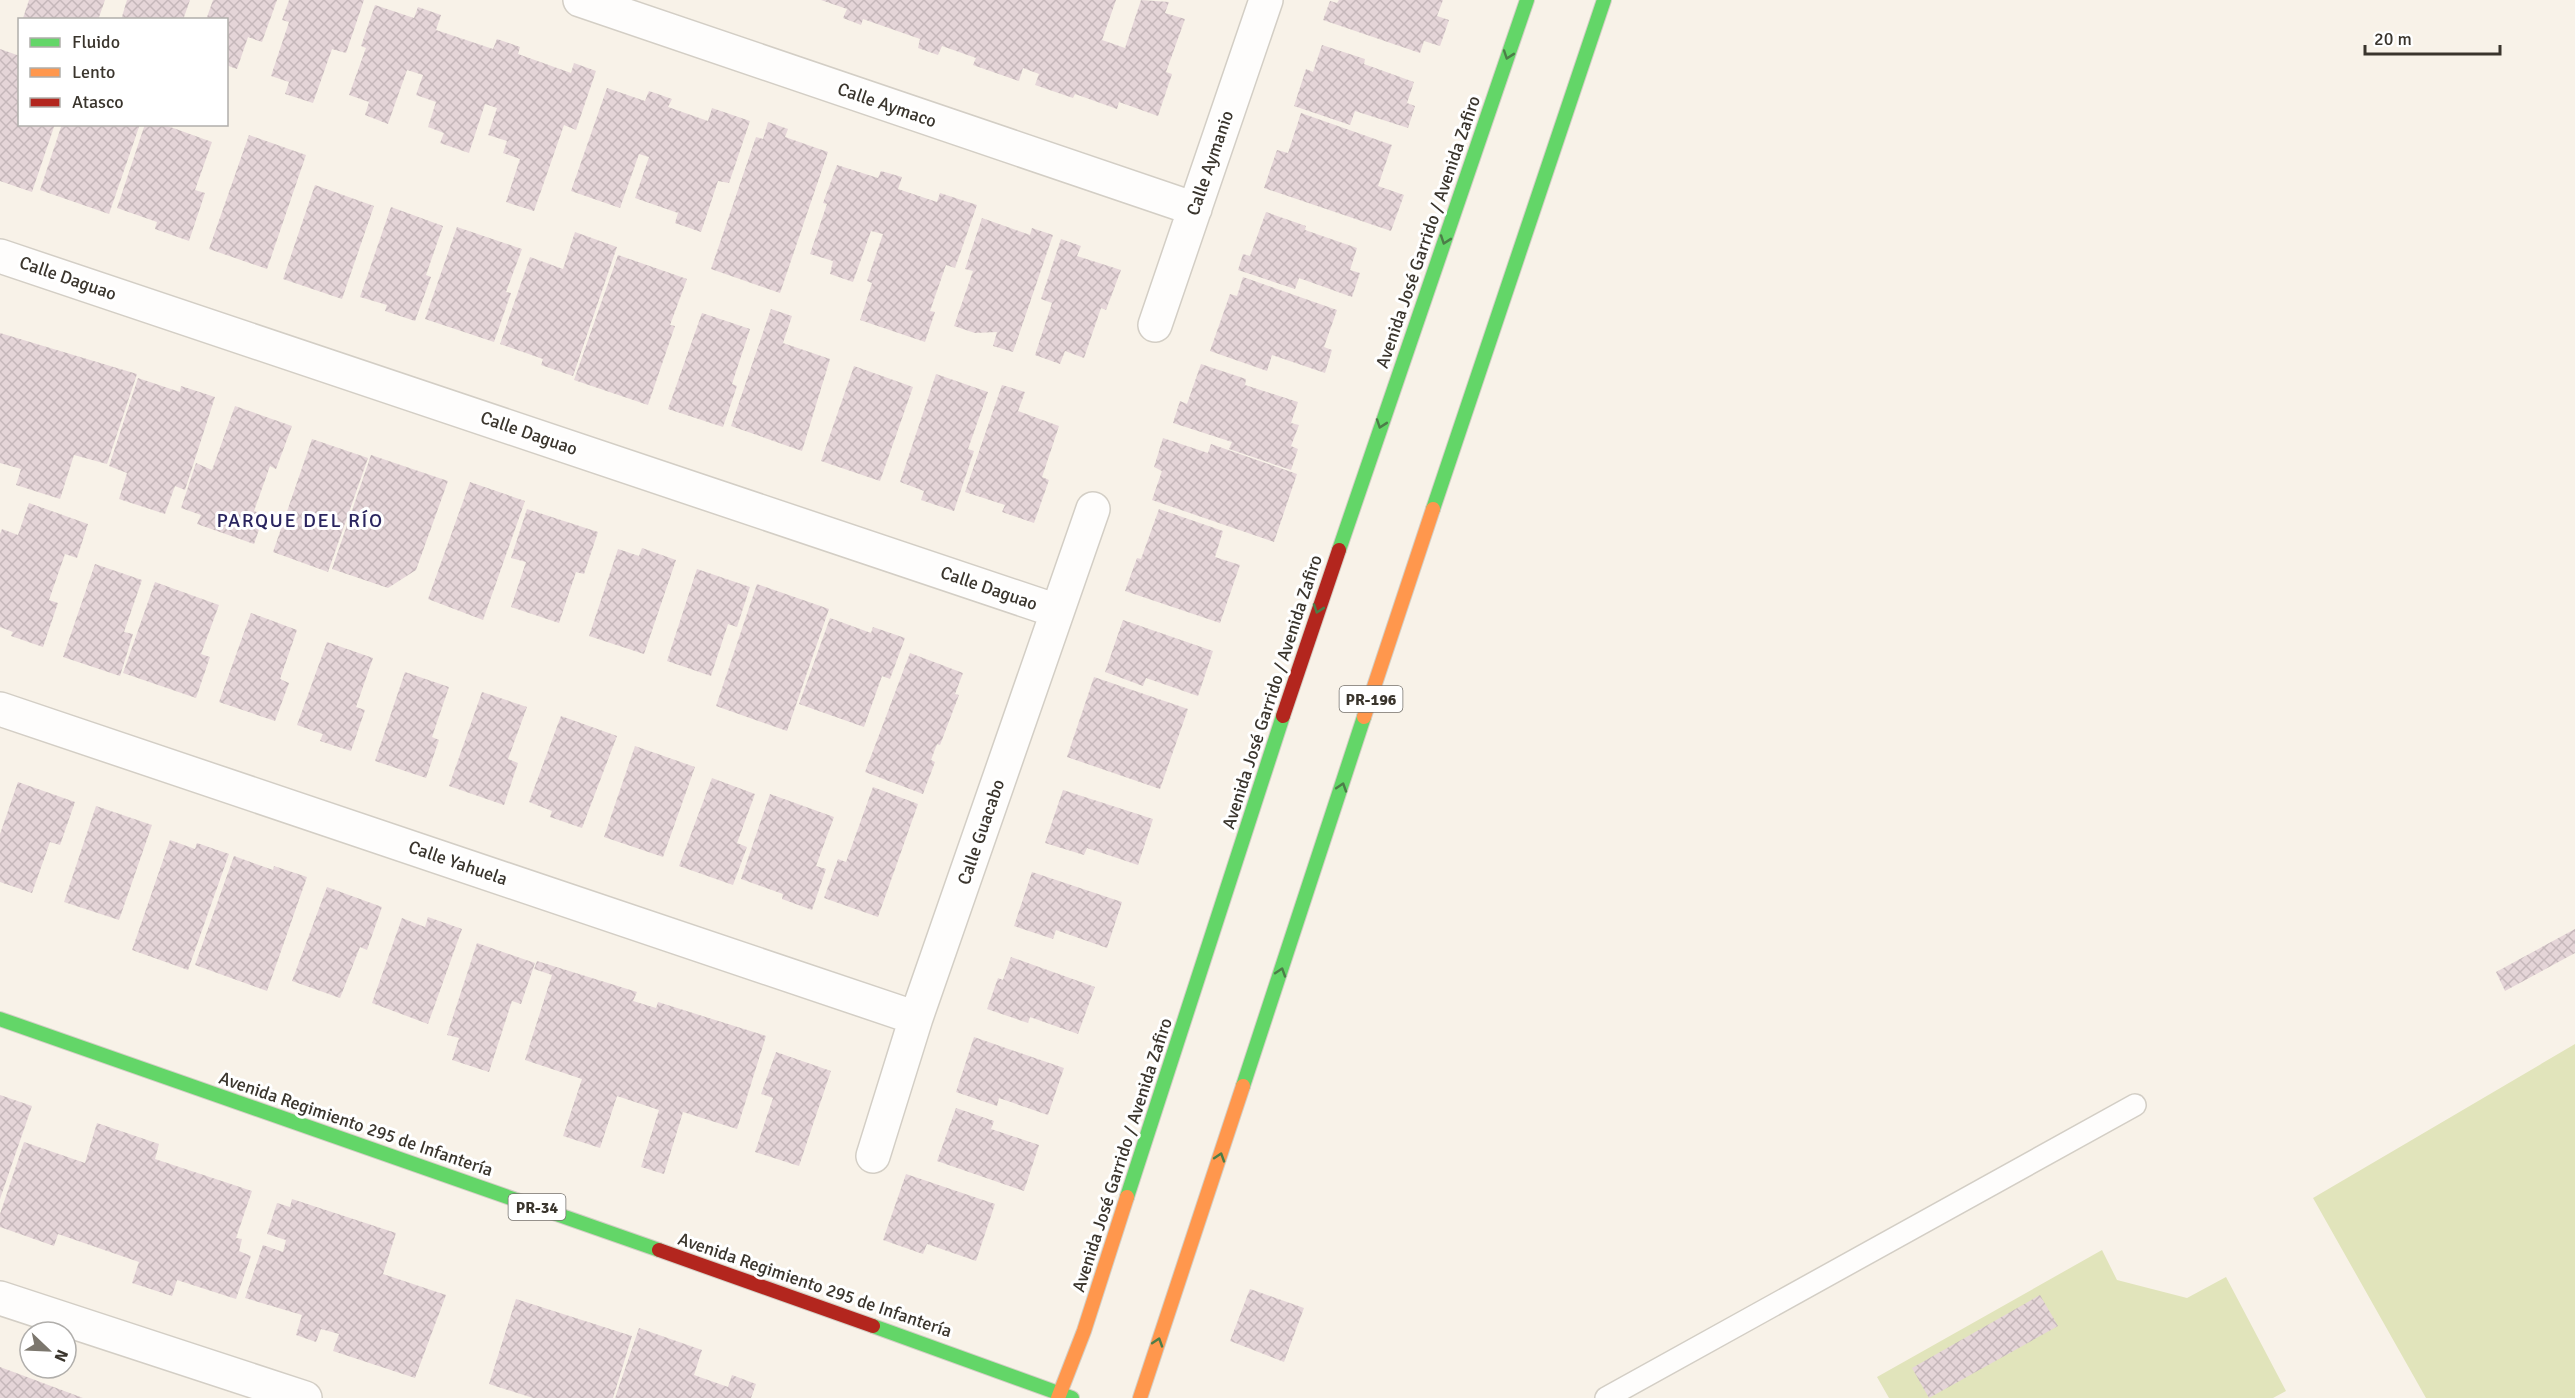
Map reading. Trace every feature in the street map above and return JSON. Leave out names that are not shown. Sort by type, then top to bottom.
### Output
[{"type":"main road","name":"Avenida José Garrido / Avenida Zafiro","points":[[1063,1396],[1296,674],[1527,0]]},
{"type":"main road","name":"PR-196","points":[[1140,1398],[1482,360],[1604,0]]},
{"type":"main road","name":"Avenida Regimiento 295 de Infantería","points":[[0,1019],[825,1308],[1063,1396]]},
{"type":"street","name":"Calle Aymaco","points":[[580,0],[1195,209]]},
{"type":"street","name":"Calle Aymanio","points":[[1155,326],[1266,0]]},
{"type":"street","name":"Calle Daguao","points":[[0,256],[1058,611]]},
{"type":"street","name":"Calle Guacabo","points":[[873,1156],[916,1018],[1093,509]]},
{"type":"street","name":"Calle Yahuela","points":[[0,709],[916,1018]]},
{"type":"street","points":[[0,1298],[305,1398]]},
{"type":"lane","points":[[1606,1398],[2136,1105]]},
{"type":"green space","points":[[2575,1044],[2575,1398],[2426,1398],[2313,1198]]},
{"type":"green space","points":[[2102,1250],[2117,1280],[2187,1298],[2226,1277],[2286,1391],[2273,1398],[1889,1398],[1877,1377]]},
{"type":"building","points":[[29,0],[105,0],[99,18],[23,18]]},
{"type":"building","points":[[127,0],[190,0],[184,18],[122,18]]},
{"type":"building","points":[[213,0],[277,0],[262,42],[248,37],[237,69],[228,66],[228,18],[207,18]]},
{"type":"building","points":[[289,0],[364,0],[346,53],[332,49],[313,103],[285,94],[289,82],[271,76],[289,22],[282,20]]},
{"type":"building","points":[[821,0],[1116,0],[1102,40],[1125,48],[1141,0],[1169,2],[1165,13],[1185,19],[1166,72],[1172,74],[1158,116],[1119,102],[1117,109],[1075,94],[1073,98],[1035,85],[1039,74],[1023,68],[1019,81],[973,65],[976,58],[942,46],[938,55],[918,48],[920,39],[863,19],[861,25],[843,18],[847,9]]},
{"type":"building","points":[[1339,0],[1443,0],[1437,16],[1449,20],[1440,46],[1424,41],[1420,53],[1323,20],[1330,1],[1337,3]]},
{"type":"building","points":[[375,5],[414,18],[418,7],[441,15],[436,30],[493,49],[497,39],[520,47],[518,54],[571,73],[574,63],[596,71],[576,130],[564,125],[534,211],[506,202],[520,159],[503,153],[507,141],[488,135],[497,108],[485,104],[469,153],[440,143],[444,133],[428,127],[436,102],[416,95],[423,75],[407,70],[388,124],[365,115],[369,102],[349,95],[366,48],[361,46]]},
{"type":"building","points":[[1322,45],[1365,59],[1364,64],[1414,82],[1407,103],[1415,106],[1408,128],[1355,111],[1350,125],[1294,106],[1306,69],[1313,72]]},
{"type":"building","points":[[0,49],[18,55],[18,126],[54,126],[32,192],[0,181]]},
{"type":"building","points":[[607,88],[645,101],[649,91],[672,99],[668,107],[708,121],[712,108],[750,121],[729,183],[718,181],[701,232],[675,223],[678,213],[635,198],[649,157],[639,154],[620,208],[571,191]]},
{"type":"building","points":[[1301,113],[1392,145],[1378,186],[1404,195],[1391,231],[1264,188],[1277,150],[1288,153]]},
{"type":"building","points":[[768,122],[788,129],[785,137],[828,152],[780,293],[711,269],[756,137],[763,139]]},
{"type":"building","points":[[61,126],[139,126],[109,214],[40,190]]},
{"type":"building","points":[[144,126],[168,126],[212,142],[195,190],[205,193],[189,241],[155,229],[157,222],[117,208]]},
{"type":"building","points":[[249,135],[306,155],[267,269],[209,249]]},
{"type":"building","points":[[837,165],[878,178],[881,171],[902,177],[898,189],[937,202],[940,193],[977,205],[955,268],[946,265],[930,311],[935,312],[925,342],[860,320],[872,283],[867,281],[883,234],[871,231],[853,282],[830,274],[833,261],[810,254],[827,204],[823,203]]},
{"type":"building","points":[[315,185],[374,206],[342,299],[283,279]]},
{"type":"building","points":[[391,207],[443,226],[426,275],[431,277],[415,321],[385,311],[387,305],[360,297]]},
{"type":"building","points":[[1266,212],[1306,226],[1305,230],[1357,248],[1350,270],[1360,273],[1352,297],[1299,278],[1295,289],[1238,270],[1243,254],[1250,256]]},
{"type":"building","points":[[982,218],[1030,235],[1032,228],[1053,235],[1013,352],[993,346],[997,332],[975,333],[954,326],[973,271],[965,269]]},
{"type":"building","points":[[457,227],[522,249],[506,292],[511,293],[494,342],[425,319]]},
{"type":"building","points":[[575,232],[617,247],[573,376],[541,365],[543,359],[500,344],[530,257],[563,269]]},
{"type":"building","points":[[1061,239],[1081,246],[1077,256],[1121,270],[1106,310],[1101,308],[1084,358],[1065,351],[1060,364],[1035,355],[1052,303],[1041,299]]},
{"type":"building","points":[[618,255],[687,279],[670,325],[675,326],[648,405],[574,380]]},
{"type":"building","points":[[1243,277],[1337,310],[1324,347],[1332,350],[1325,373],[1272,355],[1267,371],[1210,351],[1230,294],[1237,296]]},
{"type":"building","points":[[771,309],[792,316],[783,343],[830,359],[802,451],[731,426]]},
{"type":"building","points":[[702,313],[750,329],[732,384],[737,386],[723,427],[668,409]]},
{"type":"building","points":[[0,333],[137,374],[107,464],[74,455],[60,499],[16,485],[21,469],[0,463]]},
{"type":"building","points":[[1201,364],[1246,379],[1245,385],[1298,402],[1291,423],[1299,425],[1291,446],[1298,449],[1291,470],[1229,449],[1232,442],[1173,423],[1180,401],[1187,404]]},
{"type":"building","points":[[854,366],[913,387],[880,481],[821,461]]},
{"type":"building","points":[[936,374],[988,392],[968,449],[974,451],[954,511],[921,500],[924,491],[900,482]]},
{"type":"building","points":[[138,378],[180,392],[181,386],[215,397],[185,490],[175,486],[165,514],[119,499],[127,473],[109,466]]},
{"type":"building","points":[[1002,385],[1025,392],[1018,411],[1059,426],[1042,477],[1049,480],[1034,523],[1002,512],[1005,505],[965,492]]},
{"type":"building","points":[[235,406],[292,426],[276,469],[270,466],[254,511],[264,515],[254,544],[197,524],[201,515],[181,508],[196,463],[212,470]]},
{"type":"building","points":[[1163,438],[1208,453],[1211,444],[1297,474],[1274,542],[1152,500],[1162,471],[1154,467]]},
{"type":"building","points":[[312,439],[368,458],[328,572],[273,552]]},
{"type":"building","points":[[371,455],[448,481],[416,570],[388,588],[332,569]]},
{"type":"building","points":[[470,482],[525,501],[483,620],[428,599]]},
{"type":"building","points":[[29,503],[88,524],[77,558],[65,554],[49,600],[58,603],[43,647],[11,636],[13,632],[0,627],[0,534],[2,529],[18,535]]},
{"type":"building","points":[[527,509],[598,532],[584,574],[576,572],[559,623],[511,607],[526,562],[511,558]]},
{"type":"building","points":[[1159,509],[1223,531],[1215,557],[1240,565],[1220,623],[1125,591],[1137,558],[1141,559]]},
{"type":"building","points":[[642,548],[676,560],[644,654],[589,636],[618,549],[639,556]]},
{"type":"building","points":[[95,564],[142,580],[124,632],[133,634],[120,676],[63,657]]},
{"type":"building","points":[[697,569],[750,587],[737,627],[728,624],[711,676],[667,661]]},
{"type":"building","points":[[155,582],[219,605],[201,654],[210,657],[196,698],[123,673]]},
{"type":"building","points":[[757,584],[829,609],[787,731],[716,706]]},
{"type":"building","points":[[251,613],[297,630],[280,679],[289,683],[275,721],[219,702]]},
{"type":"building","points":[[830,618],[871,633],[873,627],[905,638],[890,679],[882,676],[864,727],[799,704]]},
{"type":"building","points":[[1123,620],[1213,651],[1198,696],[1146,678],[1143,686],[1105,672]]},
{"type":"building","points":[[327,642],[373,658],[356,707],[365,710],[351,751],[320,741],[323,734],[297,725]]},
{"type":"building","points":[[910,653],[963,673],[955,694],[959,695],[940,745],[937,744],[931,760],[935,762],[923,794],[865,772]]},
{"type":"building","points":[[405,672],[449,687],[432,737],[439,740],[426,778],[375,761]]},
{"type":"building","points":[[1094,677],[1188,709],[1160,789],[1067,757]]},
{"type":"building","points":[[482,692],[527,707],[508,759],[518,763],[504,805],[449,786]]},
{"type":"building","points":[[561,716],[617,736],[582,828],[550,817],[552,811],[529,802]]},
{"type":"building","points":[[635,746],[695,767],[663,857],[604,837]]},
{"type":"building","points":[[712,778],[755,794],[737,843],[747,847],[733,885],[679,866]]},
{"type":"building","points":[[18,782],[75,802],[60,845],[50,842],[32,893],[0,882],[0,834]]},
{"type":"building","points":[[873,787],[918,804],[878,917],[824,898],[838,859],[846,862]]},
{"type":"building","points":[[1063,790],[1153,819],[1138,865],[1087,848],[1084,855],[1045,843]]},
{"type":"building","points":[[770,794],[834,817],[816,866],[826,869],[812,910],[782,899],[783,894],[741,879]]},
{"type":"building","points":[[96,806],[152,825],[119,920],[64,902]]},
{"type":"building","points":[[170,840],[195,849],[197,843],[229,854],[188,970],[132,950]]},
{"type":"building","points":[[234,856],[273,870],[274,866],[307,877],[267,991],[195,965]]},
{"type":"building","points":[[1032,872],[1122,902],[1107,948],[1056,930],[1053,939],[1014,926]]},
{"type":"building","points":[[327,887],[382,907],[367,950],[360,947],[340,998],[292,981]]},
{"type":"building","points":[[428,917],[462,929],[428,1024],[372,1003],[402,918],[425,927]]},
{"type":"building","points":[[2575,929],[2575,953],[2505,991],[2496,972]]},
{"type":"building","points":[[477,943],[535,963],[521,1004],[512,1001],[489,1072],[452,1060],[459,1038],[447,1035]]},
{"type":"building","points":[[1011,957],[1095,987],[1078,1034],[1030,1017],[1028,1023],[987,1009],[998,978],[1003,980]]},
{"type":"building","points":[[537,961],[637,992],[633,1001],[656,1008],[658,1002],[766,1036],[737,1129],[683,1112],[664,1174],[641,1167],[659,1110],[617,1096],[600,1148],[563,1136],[582,1079],[525,1060],[552,975],[534,969]]},
{"type":"building","points":[[974,1037],[1064,1068],[1048,1115],[999,1098],[997,1106],[956,1092]]},
{"type":"building","points":[[776,1052],[831,1071],[799,1166],[755,1152],[773,1098],[761,1094]]},
{"type":"building","points":[[0,1095],[32,1106],[0,1199]]},
{"type":"building","points":[[956,1108],[994,1121],[991,1129],[1039,1145],[1024,1191],[937,1161]]},
{"type":"building","points":[[97,1123],[159,1144],[155,1159],[252,1191],[236,1238],[242,1239],[239,1251],[251,1256],[236,1299],[177,1280],[172,1296],[132,1283],[139,1262],[58,1234],[54,1246],[0,1227],[0,1214],[24,1142],[85,1163]]},
{"type":"building","points":[[906,1174],[995,1204],[976,1261],[927,1244],[923,1254],[883,1240]]},
{"type":"building","points":[[292,1199],[396,1233],[383,1274],[446,1295],[415,1378],[333,1351],[339,1334],[321,1329],[316,1342],[296,1335],[302,1315],[245,1298],[263,1245],[283,1252],[286,1240],[267,1234],[277,1203],[290,1207]]},
{"type":"building","points":[[1250,1289],[1304,1308],[1284,1362],[1230,1341]]},
{"type":"building","points":[[2040,1295],[2058,1326],[1929,1398],[1912,1368]]},
{"type":"building","points":[[516,1299],[632,1336],[613,1398],[533,1398],[489,1384]]},
{"type":"building","points":[[639,1328],[702,1350],[694,1375],[728,1387],[732,1375],[756,1384],[751,1398],[615,1398]]},
{"type":"building","points":[[0,1367],[18,1374],[18,1380],[35,1380],[83,1398],[0,1398]]},
{"type":"traffic: fast","points":[[1339,550],[1527,0]]},
{"type":"traffic: fast","points":[[1433,509],[1604,0]]},
{"type":"traffic: fast","points":[[1127,1197],[1283,716]]},
{"type":"traffic: fast","points":[[1243,1086],[1364,717]]},
{"type":"traffic: fast","points":[[0,1019],[659,1250]]},
{"type":"traffic: fast","points":[[873,1326],[1072,1398]]},
{"type":"traffic: slow","points":[[1364,717],[1433,509]]},
{"type":"traffic: slow","points":[[1140,1398],[1243,1086]]},
{"type":"traffic: slow","points":[[1058,1398],[1084,1331],[1127,1197]]},
{"type":"traffic: jam","points":[[1283,716],[1339,550]]},
{"type":"traffic: jam","points":[[659,1250],[873,1326]]},
{"type":"district","name":"PARQUE DEL RÍO","points":[[300,520]]}]
